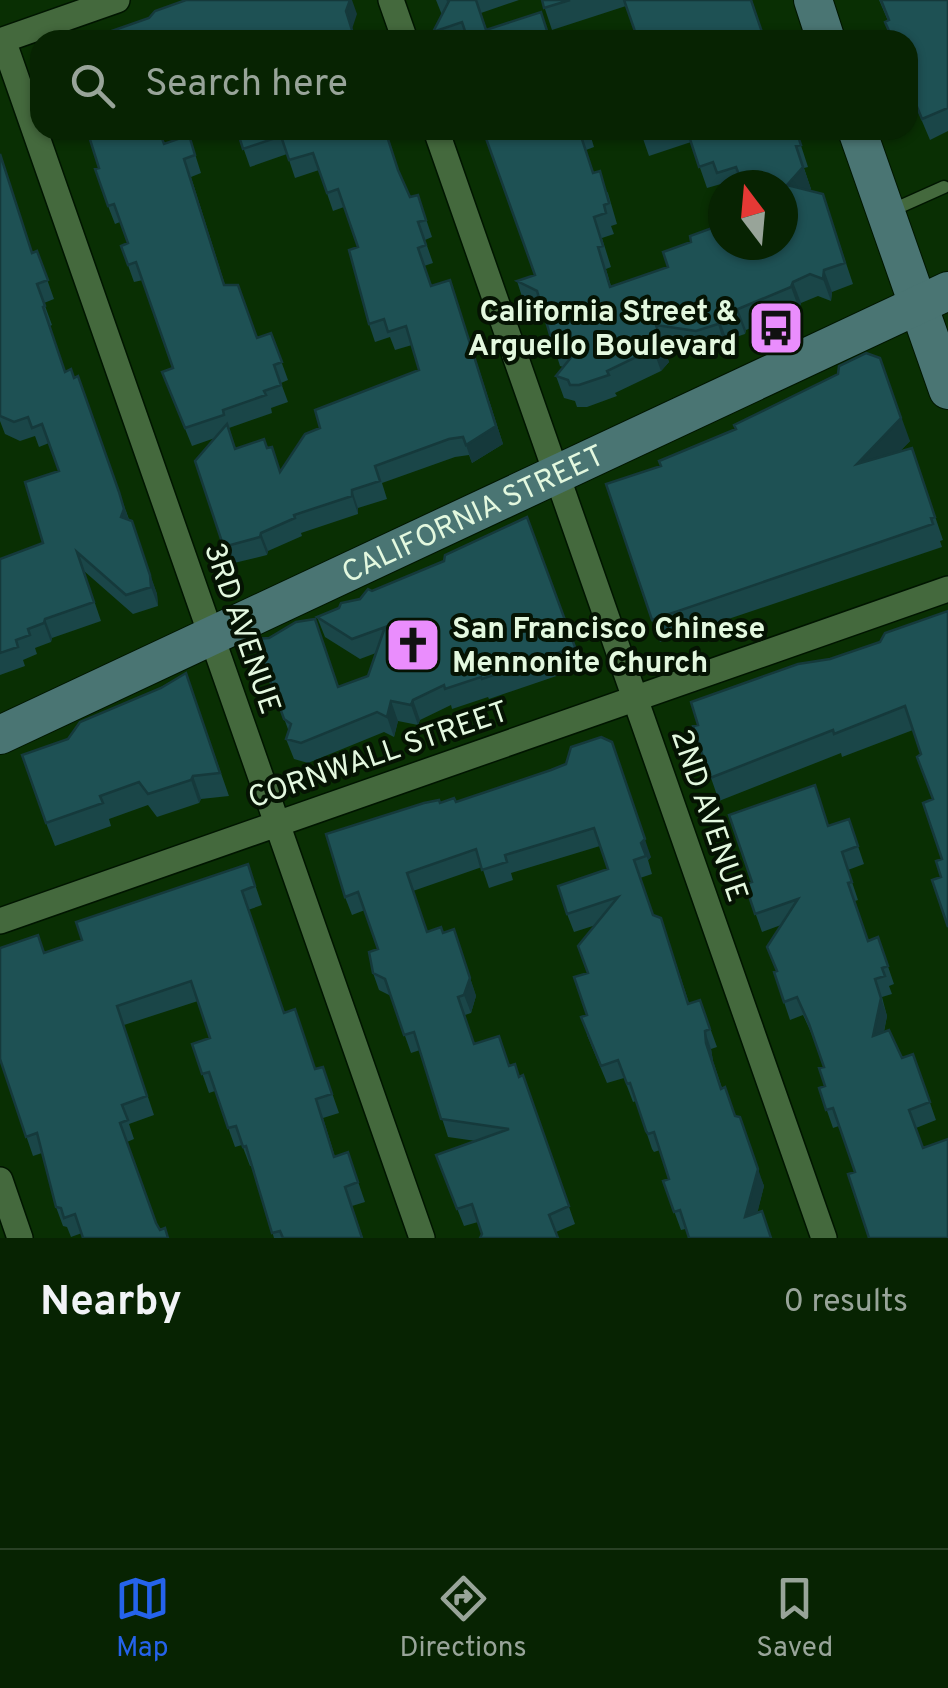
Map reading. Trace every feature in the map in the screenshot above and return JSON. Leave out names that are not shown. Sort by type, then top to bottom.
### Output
[{"type":"main road","points":[[812,0],[822,30]]},
{"type":"main road","points":[[860,140],[886,213],[933,298],[948,390]]},
{"type":"main road","name":"CALIFORNIA STREET","points":[[0,736],[933,298]]},
{"type":"street","points":[[31,30],[118,0]]},
{"type":"street","points":[[391,0],[402,30]]},
{"type":"street","points":[[2,40],[30,30]]},
{"type":"street","name":"3RD AVENUE","points":[[2,40],[30,120]]},
{"type":"street","name":"3RD AVENUE","points":[[37,140],[422,1238]]},
{"type":"street","name":"2ND AVENUE","points":[[440,140],[824,1238]]},
{"type":"street","name":"CORNWALL STREET","points":[[0,920],[948,589]]},
{"type":"street","points":[[0,1180],[20,1238]]},
{"type":"lane","points":[[886,213],[944,187]]},
{"type":"building","points":[[186,0],[350,0],[346,11],[352,30],[115,30],[149,18],[155,11]]},
{"type":"building","points":[[476,0],[486,30],[465,30],[462,22],[434,30],[449,1]]},
{"type":"building","points":[[542,0],[570,0],[544,8]]},
{"type":"building","points":[[624,0],[751,0],[761,30],[634,30]]},
{"type":"building","points":[[881,0],[948,0],[948,108],[922,119],[918,109],[918,30],[889,30],[885,22],[889,20]]},
{"type":"building","points":[[541,12],[547,30],[486,30]]},
{"type":"building","points":[[90,140],[163,140],[164,144],[190,140],[195,155],[184,159],[224,285],[238,285],[257,338],[271,333],[282,362],[274,365],[281,385],[264,391],[266,395],[223,410],[224,415],[185,428],[162,372],[173,368],[136,262],[128,265],[121,246],[128,243],[114,204],[108,206],[95,169],[99,168]]},
{"type":"building","points":[[240,140],[269,140],[243,149]]},
{"type":"building","points":[[282,140],[388,140],[410,197],[418,195],[426,220],[418,222],[426,245],[418,248],[431,286],[450,280],[496,426],[466,445],[463,437],[449,439],[375,466],[380,481],[352,490],[352,496],[294,515],[295,518],[261,533],[260,537],[227,546],[222,542],[195,461],[227,424],[235,449],[264,439],[267,448],[272,447],[280,472],[305,434],[320,428],[315,410],[419,370],[406,326],[388,332],[384,319],[369,324],[349,250],[358,247],[338,189],[327,193],[313,153],[289,160]]},
{"type":"building","points":[[487,140],[582,140],[593,173],[600,171],[609,203],[604,205],[606,213],[594,217],[610,287],[668,267],[663,252],[691,242],[690,236],[708,229],[708,260],[798,260],[798,188],[823,194],[845,263],[824,270],[823,279],[810,274],[793,282],[791,287],[719,319],[718,324],[696,331],[656,325],[661,341],[653,349],[607,371],[609,375],[579,385],[570,385],[568,380],[556,376],[578,349],[553,345],[537,291],[517,281],[535,275]]},
{"type":"building","points":[[690,140],[799,140],[801,145],[796,146],[803,167],[798,173],[736,167],[716,170],[713,162],[699,167]]},
{"type":"building","points":[[0,154],[32,253],[37,251],[48,280],[37,284],[65,372],[71,369],[74,378],[78,376],[119,492],[124,509],[121,517],[132,521],[151,587],[126,595],[77,552],[94,602],[45,619],[28,629],[30,635],[16,640],[18,647],[0,653],[0,559],[43,543],[25,482],[59,471],[42,424],[32,428],[28,417],[14,422],[0,416]]},
{"type":"building","points":[[866,353],[880,358],[901,418],[857,464],[912,448],[935,517],[931,518],[933,524],[652,620],[606,484],[661,466],[659,461],[736,429],[734,425],[838,374],[839,366]]},
{"type":"building","points":[[527,517],[575,647],[482,679],[445,689],[444,685],[413,700],[411,705],[391,701],[387,717],[377,712],[301,743],[286,739],[291,724],[284,719],[255,639],[269,638],[296,622],[315,619],[338,687],[368,676],[385,627],[352,639],[317,617],[339,608],[341,603],[360,599],[368,589],[372,591],[444,561],[445,555]]},
{"type":"building","points":[[948,611],[948,927],[932,880],[941,877],[936,861],[942,859],[923,803],[933,799],[917,757],[921,754],[905,706],[710,778],[693,726],[698,725],[691,702],[798,664],[830,659],[880,642],[885,633]]},
{"type":"building","points":[[186,673],[220,773],[193,776],[148,794],[139,782],[100,796],[103,803],[46,823],[22,755],[68,739],[80,722],[161,688]]},
{"type":"building","points":[[601,737],[612,742],[645,839],[641,843],[646,856],[634,860],[653,915],[661,918],[688,1004],[700,1000],[710,1029],[705,1031],[706,1043],[721,1089],[725,1087],[735,1116],[740,1117],[758,1169],[745,1217],[762,1211],[771,1238],[689,1238],[680,1210],[674,1212],[663,1181],[669,1179],[654,1132],[646,1131],[630,1083],[627,1084],[618,1060],[601,1066],[581,1017],[587,1015],[574,977],[588,973],[578,946],[618,897],[567,914],[558,886],[608,869],[594,828],[505,855],[507,862],[482,870],[476,849],[407,873],[427,932],[441,927],[443,933],[454,929],[470,978],[464,995],[458,997],[474,1044],[499,1036],[509,1066],[515,1064],[519,1077],[523,1075],[569,1206],[549,1215],[558,1238],[480,1238],[472,1204],[457,1209],[436,1155],[509,1129],[441,1119],[414,1032],[404,1035],[385,979],[373,973],[369,952],[378,949],[358,892],[345,897],[326,834],[424,803],[454,798],[456,802],[551,770],[566,764],[571,747]]},
{"type":"building","points":[[815,785],[828,826],[849,819],[858,846],[842,852],[852,882],[848,883],[868,941],[878,937],[888,966],[882,968],[885,976],[875,979],[881,998],[873,1036],[889,1030],[902,1058],[913,1054],[930,1102],[909,1110],[923,1148],[948,1139],[948,1238],[869,1238],[848,1174],[855,1172],[833,1108],[826,1110],[819,1088],[825,1086],[819,1068],[824,1067],[809,1024],[797,997],[784,1002],[767,947],[798,899],[755,914],[745,884],[752,882],[729,815]]},
{"type":"building","points":[[248,864],[255,886],[242,891],[284,1013],[295,1009],[315,1069],[323,1067],[332,1094],[316,1099],[334,1157],[348,1152],[358,1182],[345,1187],[362,1238],[283,1238],[280,1231],[272,1233],[246,1146],[243,1147],[236,1126],[228,1128],[209,1072],[202,1074],[192,1044],[210,1038],[191,981],[117,1006],[147,1096],[122,1105],[128,1120],[120,1123],[156,1223],[160,1230],[165,1228],[168,1238],[83,1238],[75,1214],[64,1218],[61,1208],[56,1207],[37,1133],[26,1137],[0,1059],[0,948],[38,935],[44,953],[82,940],[76,922]]},
{"type":"place","name":"California Street & Arguello Boulevard","points":[[776,328]]},
{"type":"place","name":"San Francisco Chinese Mennonite Church","points":[[413,645]]}]
